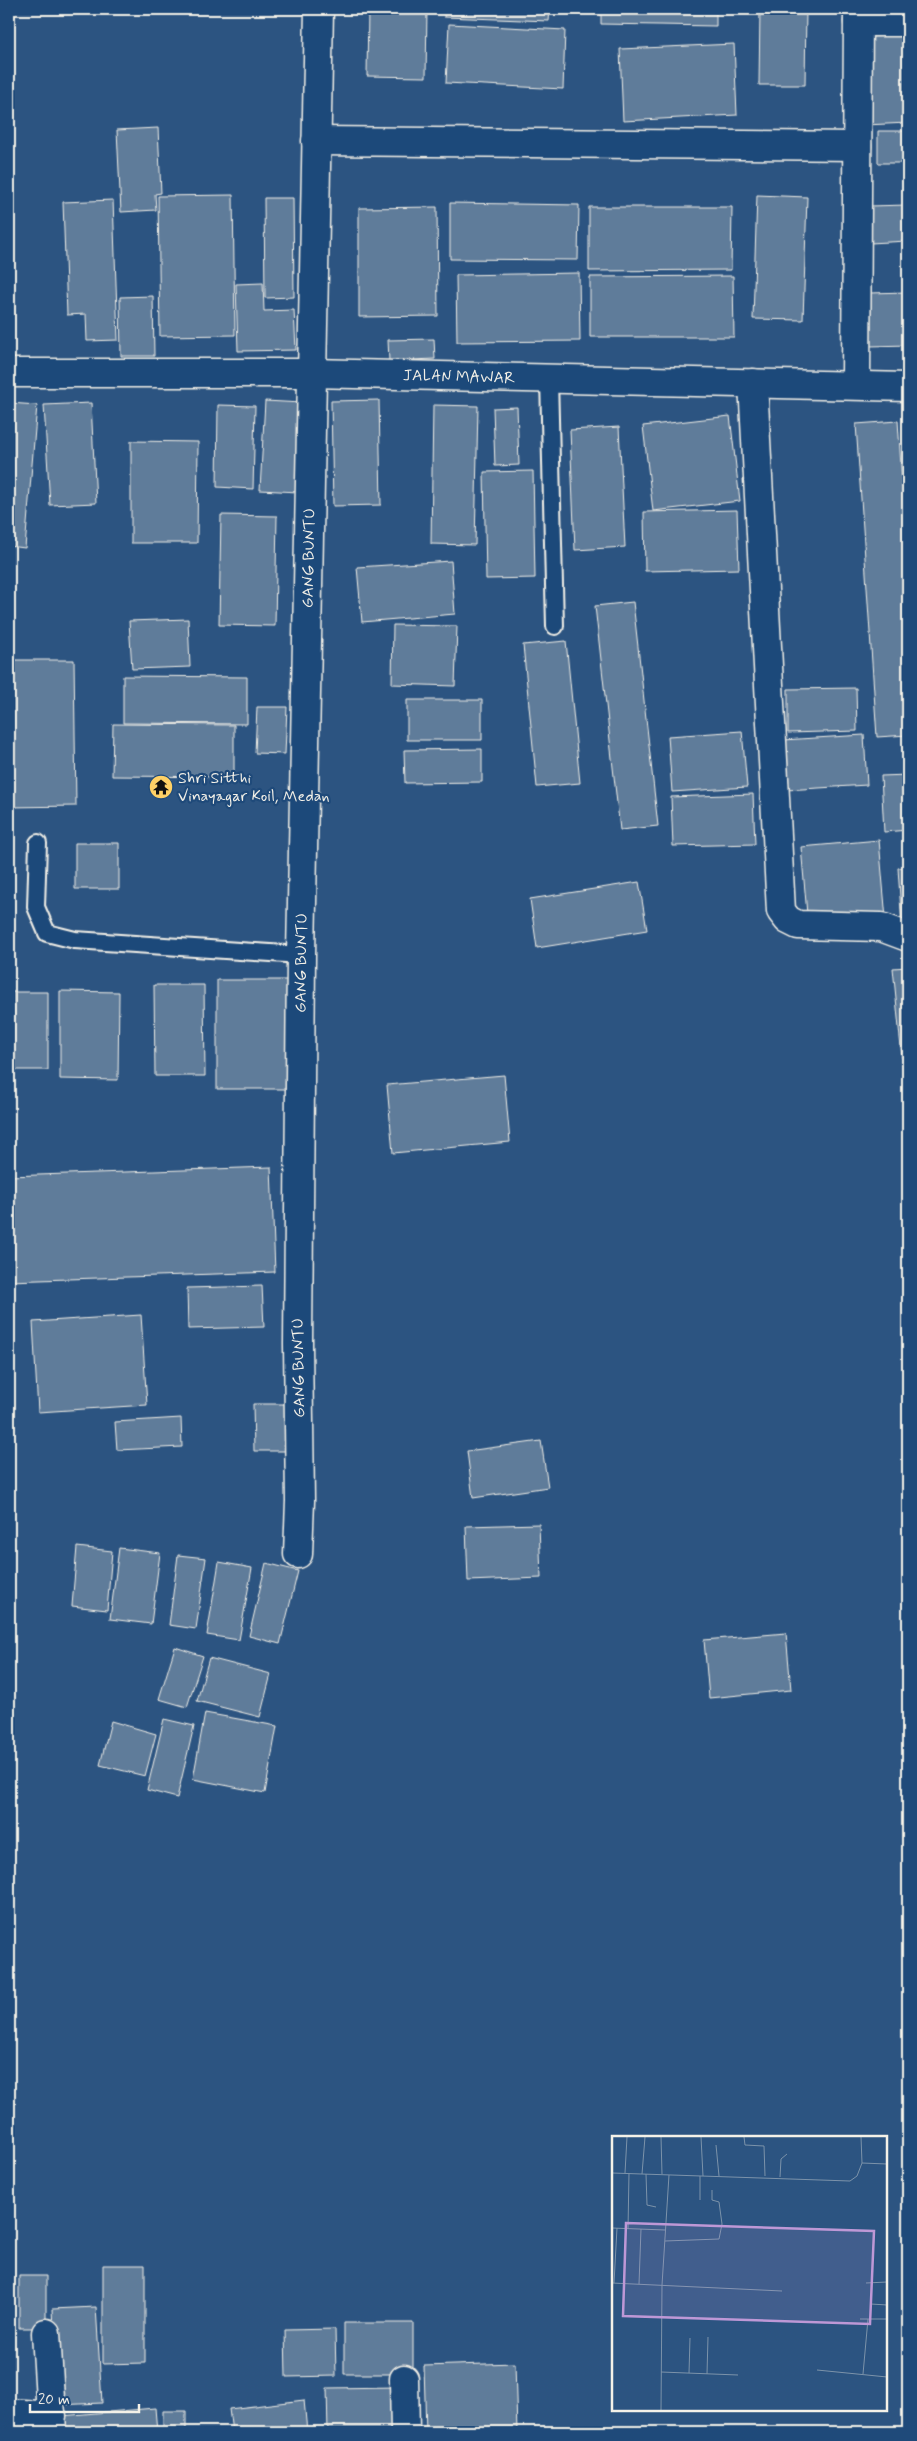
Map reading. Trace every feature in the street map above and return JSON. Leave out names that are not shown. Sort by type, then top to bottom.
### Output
[{"type":"street","name":"GANG BUNTU","points":[[298,1554],[300,1501],[298,1344],[301,955],[319,9]]},
{"type":"street","points":[[856,386],[858,16],[908,22]]},
{"type":"street","points":[[316,142],[857,146]]},
{"type":"street","name":"JALAN MAWAR","points":[[9,373],[311,372],[908,387]]},
{"type":"street","points":[[753,383],[781,911],[788,920],[798,925],[881,926],[908,937]]},
{"type":"street","points":[[9,2413],[52,2424],[46,2333]]},
{"type":"street","points":[[404,2379],[405,2432]]},
{"type":"lane","points":[[549,378],[555,626]]},
{"type":"lane","points":[[38,843],[36,907],[47,933],[75,940],[301,955]]},
{"type":"building","points":[[368,9],[427,9],[426,77],[367,76]]},
{"type":"building","points":[[444,9],[550,9],[549,21],[444,17]]},
{"type":"building","points":[[601,9],[716,9],[716,26],[601,24]]},
{"type":"building","points":[[760,9],[806,9],[805,85],[759,85]]},
{"type":"building","points":[[449,24],[565,30],[563,89],[446,83]]},
{"type":"building","points":[[908,36],[908,123],[865,125],[862,37]]},
{"type":"building","points":[[734,44],[737,115],[623,121],[620,49]]},
{"type":"building","points":[[158,128],[161,193],[155,194],[156,210],[121,212],[117,130]]},
{"type":"building","points":[[878,131],[908,131],[908,163],[878,163]]},
{"type":"building","points":[[233,195],[235,335],[160,336],[158,196]]},
{"type":"building","points":[[757,195],[807,197],[803,320],[753,319]]},
{"type":"building","points":[[264,198],[293,198],[294,297],[265,298]]},
{"type":"building","points":[[113,200],[118,340],[87,341],[86,314],[67,315],[63,202]]},
{"type":"building","points":[[450,203],[579,205],[578,260],[450,259]]},
{"type":"building","points":[[908,205],[908,241],[870,243],[869,206]]},
{"type":"building","points":[[437,207],[438,316],[359,317],[359,208]]},
{"type":"building","points":[[589,207],[732,207],[731,270],[589,271]]},
{"type":"building","points":[[579,273],[580,341],[457,342],[456,275]]},
{"type":"building","points":[[733,276],[734,337],[590,337],[590,277]]},
{"type":"building","points":[[263,283],[264,311],[294,310],[296,350],[238,351],[236,284]]},
{"type":"building","points":[[908,292],[908,345],[870,346],[870,293]]},
{"type":"building","points":[[153,296],[154,356],[121,356],[120,297]]},
{"type":"building","points":[[434,339],[435,359],[389,361],[388,340]]},
{"type":"building","points":[[379,400],[381,505],[333,506],[331,401]]},
{"type":"building","points":[[265,401],[302,403],[298,492],[260,490]]},
{"type":"building","points":[[9,403],[37,405],[25,548],[9,546]]},
{"type":"building","points":[[91,403],[96,503],[50,505],[44,405]]},
{"type":"building","points":[[218,405],[255,406],[253,489],[217,487]]},
{"type":"building","points":[[433,405],[478,406],[475,545],[431,544]]},
{"type":"building","points":[[517,407],[519,465],[495,466],[493,408]]},
{"type":"building","points":[[730,416],[740,501],[653,511],[643,426]]},
{"type":"building","points":[[898,421],[908,571],[908,735],[877,737],[856,424]]},
{"type":"building","points":[[619,427],[625,547],[575,550],[570,430]]},
{"type":"building","points":[[131,441],[198,442],[197,543],[131,543]]},
{"type":"building","points":[[533,471],[535,578],[486,579],[484,472]]},
{"type":"building","points":[[737,510],[739,569],[645,571],[644,512]]},
{"type":"building","points":[[221,515],[277,516],[275,626],[219,625]]},
{"type":"building","points":[[451,561],[455,614],[362,622],[357,567]]},
{"type":"building","points":[[633,602],[658,826],[620,830],[595,606]]},
{"type":"building","points":[[188,619],[190,667],[132,669],[129,621]]},
{"type":"building","points":[[393,625],[457,626],[455,686],[392,684]]},
{"type":"building","points":[[566,641],[580,783],[537,787],[523,645]]},
{"type":"building","points":[[9,660],[74,660],[76,806],[9,807]]},
{"type":"building","points":[[123,676],[247,677],[247,724],[123,723]]},
{"type":"building","points":[[856,688],[857,731],[788,733],[788,689]]},
{"type":"building","points":[[407,700],[482,700],[482,740],[407,740]]},
{"type":"building","points":[[257,707],[287,707],[285,754],[255,753]]},
{"type":"building","points":[[113,724],[234,725],[234,777],[112,776]]},
{"type":"building","points":[[742,731],[747,787],[672,792],[668,736]]},
{"type":"building","points":[[864,735],[867,785],[786,790],[783,740]]},
{"type":"building","points":[[482,749],[482,782],[405,783],[404,750]]},
{"type":"building","points":[[908,775],[908,830],[884,832],[881,776]]},
{"type":"building","points":[[753,794],[755,844],[673,846],[671,797]]},
{"type":"building","points":[[879,840],[886,919],[808,925],[801,847]]},
{"type":"building","points":[[75,843],[119,843],[119,889],[75,889]]},
{"type":"building","points":[[908,867],[908,927],[902,927],[898,868]]},
{"type":"building","points":[[639,882],[647,930],[537,948],[530,899]]},
{"type":"building","points":[[908,967],[908,1057],[902,1058],[893,968]]},
{"type":"building","points":[[217,980],[288,980],[289,1089],[217,1089]]},
{"type":"building","points":[[154,985],[204,985],[205,1076],[155,1076]]},
{"type":"building","points":[[60,991],[119,992],[118,1080],[60,1079]]},
{"type":"building","points":[[12,992],[48,992],[48,1070],[12,1070]]},
{"type":"building","points":[[504,1075],[510,1142],[393,1153],[387,1085]]},
{"type":"building","points":[[271,1167],[275,1272],[9,1281],[9,1176]]},
{"type":"building","points":[[262,1286],[264,1327],[188,1329],[187,1288]]},
{"type":"building","points":[[141,1315],[147,1405],[38,1412],[33,1322]]},
{"type":"building","points":[[253,1404],[287,1404],[288,1451],[254,1451]]},
{"type":"building","points":[[181,1418],[182,1447],[117,1450],[115,1422]]},
{"type":"building","points":[[541,1441],[548,1487],[473,1498],[467,1451]]},
{"type":"building","points":[[539,1524],[541,1578],[468,1581],[466,1526]]},
{"type":"building","points":[[77,1547],[112,1551],[107,1610],[72,1606]]},
{"type":"building","points":[[119,1548],[160,1553],[151,1624],[110,1619]]},
{"type":"building","points":[[178,1555],[206,1558],[196,1629],[169,1625]]},
{"type":"building","points":[[219,1562],[252,1568],[239,1640],[207,1635]]},
{"type":"building","points":[[266,1563],[298,1571],[280,1644],[249,1636]]},
{"type":"building","points":[[786,1633],[791,1690],[709,1698],[704,1640]]},
{"type":"building","points":[[175,1647],[203,1656],[187,1707],[159,1699]]},
{"type":"building","points":[[209,1658],[271,1674],[260,1717],[197,1701]]},
{"type":"building","points":[[205,1713],[277,1726],[265,1793],[193,1779]]},
{"type":"building","points":[[164,1719],[194,1726],[177,1798],[147,1790]]},
{"type":"building","points":[[111,1721],[156,1734],[145,1776],[100,1765]]},
{"type":"building","points":[[103,2265],[145,2265],[145,2363],[103,2364]]},
{"type":"building","points":[[19,2276],[46,2276],[46,2328],[19,2328]]},
{"type":"building","points":[[96,2307],[102,2403],[57,2405],[52,2309]]},
{"type":"building","points":[[344,2323],[413,2323],[413,2374],[344,2374]]},
{"type":"building","points":[[335,2329],[336,2376],[286,2377],[285,2330]]},
{"type":"building","points":[[515,2363],[517,2432],[426,2432],[424,2366]]},
{"type":"building","points":[[399,2387],[400,2431],[328,2432],[327,2388]]},
{"type":"building","points":[[304,2400],[307,2432],[232,2432],[229,2409]]},
{"type":"building","points":[[155,2408],[157,2432],[63,2432],[61,2416]]},
{"type":"building","points":[[163,2411],[186,2411],[186,2432],[163,2432]]},
{"type":"building","points":[[33,2420],[34,2432],[9,2432],[9,2422]]},
{"type":"place","name":"Shri Sitthi Vinayagar Koil, Medan","points":[[161,787]]}]
